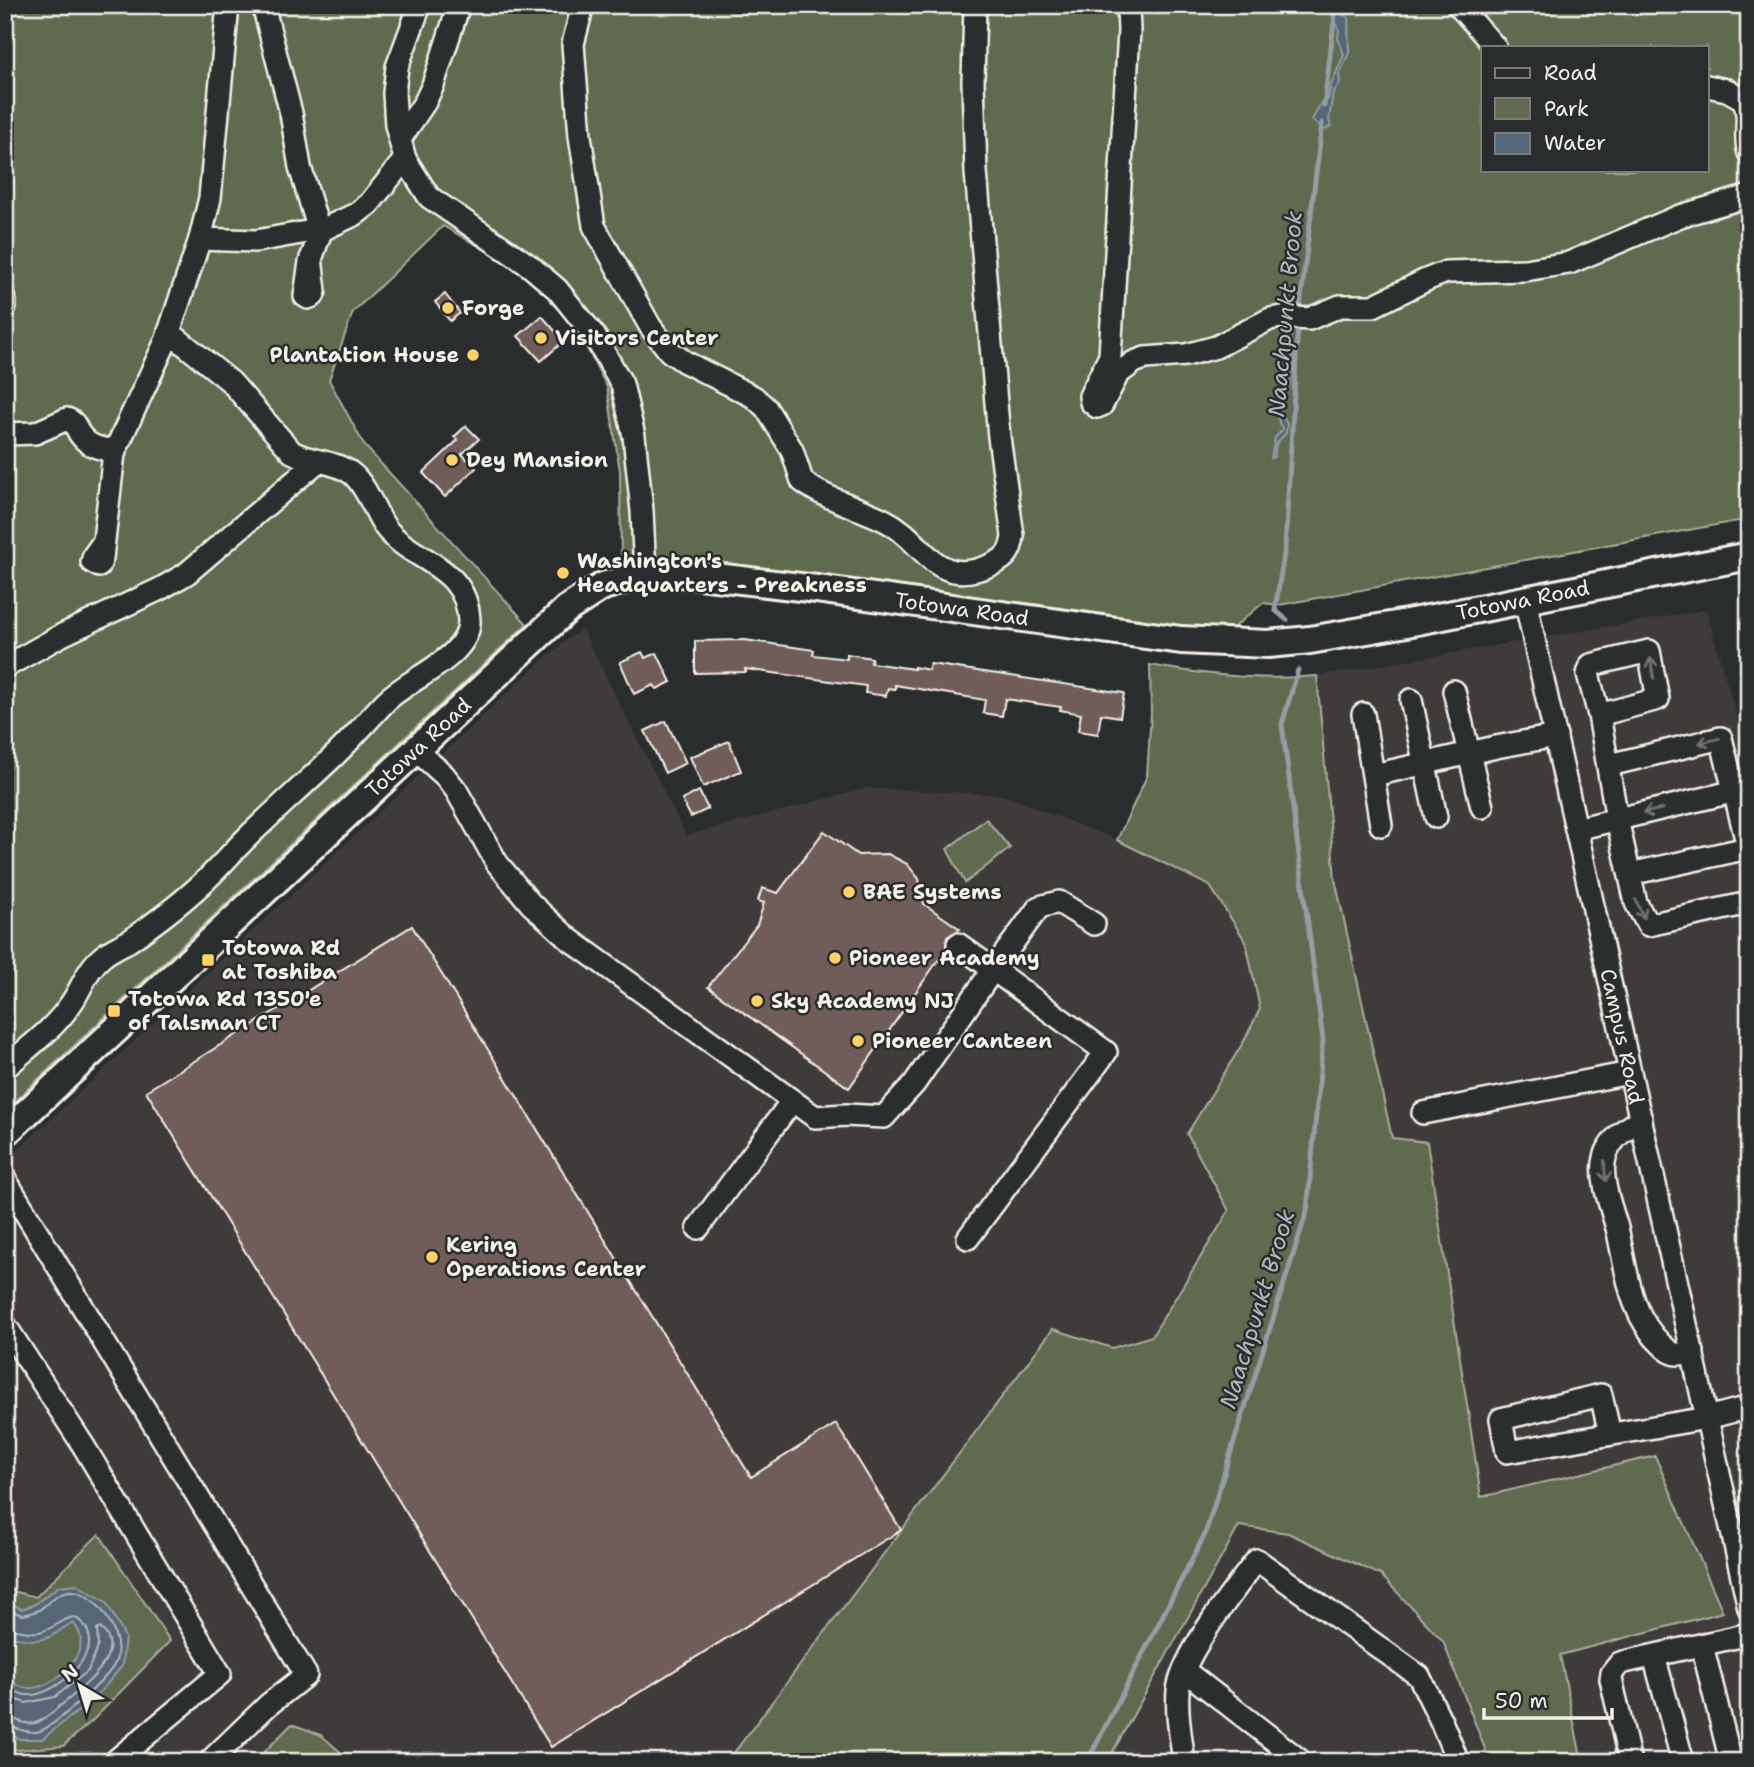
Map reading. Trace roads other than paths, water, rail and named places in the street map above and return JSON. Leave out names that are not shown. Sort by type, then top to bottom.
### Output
[{"type":"main road","name":"Totowa Road","points":[[5,1133],[567,609],[603,586],[645,575],[682,573],[817,589],[1181,640],[1256,645],[1310,640],[1407,623],[1749,556]]},
{"type":"street","points":[[104,541],[116,450],[169,332],[200,239],[210,198],[228,5]]},
{"type":"street","points":[[264,5],[300,167],[320,234],[311,258]]},
{"type":"street","points":[[420,5],[397,67],[394,93],[396,124],[403,149],[429,197],[530,266],[557,289],[599,345],[622,384],[634,436],[645,575]]},
{"type":"street","points":[[200,239],[256,241],[318,230],[348,218],[369,204],[403,149],[433,85],[459,5]]},
{"type":"street","points":[[583,5],[573,44],[580,136],[590,213],[594,226],[650,326],[677,357],[754,397],[766,408],[786,439],[802,481],[807,486],[890,522],[935,564],[950,570],[967,572],[983,569],[1007,555],[1012,548],[1013,536],[999,437],[976,172],[973,82],[975,5]]},
{"type":"street","points":[[1128,5],[1129,30],[1110,356],[1093,389],[1091,402],[1097,407],[1102,405],[1118,374],[1134,362],[1145,358],[1186,355],[1216,347],[1270,319],[1297,319],[1340,306],[1373,306],[1446,272],[1525,270],[1569,263],[1680,216],[1749,195]]},
{"type":"street","points":[[1458,5],[1494,46]]},
{"type":"street","points":[[1708,86],[1727,90],[1743,99],[1748,117],[1746,143],[1749,153]]},
{"type":"street","points":[[5,1068],[60,1019],[90,969],[103,956],[163,917],[198,887],[336,755],[386,700],[404,685],[450,657],[463,640],[469,621],[465,601],[447,574],[441,567],[395,539],[352,473],[304,459],[292,452],[231,382],[169,332]]},
{"type":"street","points":[[5,434],[34,433],[67,419],[76,424],[81,437],[105,450],[116,450]]},
{"type":"street","points":[[5,667],[72,630],[186,574],[317,462]]},
{"type":"street","name":"Campus Road","points":[[1525,599],[1749,1608]]},
{"type":"street","points":[[1599,715],[1658,699],[1649,651],[1591,665],[1588,674],[1599,715],[1629,874],[1636,903],[1648,925],[1749,903]]},
{"type":"street","points":[[1454,691],[1482,807]]},
{"type":"street","points":[[1411,700],[1436,817]]},
{"type":"street","points":[[1363,714],[1381,825]]},
{"type":"street","points":[[1374,775],[1556,736]]},
{"type":"street","points":[[1609,765],[1721,737],[1749,849],[1629,874]]},
{"type":"street","points":[[416,750],[444,775],[456,790],[497,863],[531,904],[569,939],[815,1117],[884,1117],[914,1084],[1039,907],[1059,902],[1094,924]]},
{"type":"street","points":[[1576,829],[1736,791]]},
{"type":"street","points":[[958,944],[1106,1052],[968,1238]]},
{"type":"street","points":[[1423,1113],[1630,1073]]},
{"type":"street","points":[[698,1228],[792,1101]]},
{"type":"street","points":[[1641,1119],[1622,1130],[1603,1161],[1606,1185],[1629,1285],[1640,1318],[1669,1351],[1677,1354],[1693,1352]]},
{"type":"street","points":[[5,1179],[306,1675],[268,1705],[209,1762]]},
{"type":"street","points":[[5,1325],[83,1444],[220,1674],[114,1762]]},
{"type":"street","points":[[1610,1434],[1601,1395],[1500,1419],[1507,1452],[1707,1418],[1749,1407]]},
{"type":"street","points":[[1184,1762],[1178,1723],[1178,1688],[1221,1606],[1257,1560],[1419,1676],[1458,1762]]},
{"type":"street","points":[[1630,1762],[1611,1679],[1620,1663],[1749,1634]]},
{"type":"street","points":[[1702,1645],[1731,1762]]},
{"type":"street","points":[[1654,1656],[1683,1762]]},
{"type":"street","points":[[1185,1671],[1301,1762]]},
{"type":"water","points":[[1330,5],[1338,5],[1341,13],[1348,17],[1349,53],[1339,75],[1340,83],[1333,93],[1329,120],[1331,126],[1325,130],[1312,120],[1322,101],[1328,100],[1331,85],[1344,55],[1338,38],[1339,29]]},
{"type":"water","points":[[1293,321],[1289,338],[1293,355],[1290,384],[1280,403],[1280,411],[1287,424],[1286,433],[1276,444],[1274,457],[1271,458],[1275,438],[1283,429],[1274,401],[1288,383],[1289,366],[1285,339],[1289,322]]},
{"type":"water","points":[[76,1584],[106,1602],[125,1637],[122,1666],[96,1697],[42,1739],[20,1739],[5,1732],[5,1679],[26,1688],[37,1687],[60,1676],[77,1656],[80,1633],[73,1623],[41,1640],[5,1637],[5,1601],[22,1609],[35,1604],[59,1586]]},
{"type":"waterway","name":"Naachpunkt Brook","points":[[1324,106],[1336,5]]},
{"type":"waterway","name":"Naachpunkt Brook","points":[[1299,315],[1322,123]]},
{"type":"waterway","name":"Naachpunkt Brook","points":[[1287,620],[1275,610],[1285,547],[1298,325]]},
{"type":"waterway","name":"Naachpunkt Brook","points":[[1087,1762],[1205,1534],[1307,1211],[1323,1040],[1282,724],[1298,670]]},
{"type":"place","name":"Forge","points":[[448,308]]},
{"type":"place","name":"Visitors Center","points":[[541,338]]},
{"type":"place","name":"Plantation House","points":[[473,355]]},
{"type":"place","name":"Dey Mansion","points":[[452,460]]},
{"type":"place","name":"Washington's Headquarters - Preakness","points":[[563,573]]},
{"type":"place","name":"BAE Systems","points":[[849,892]]},
{"type":"place","name":"Pioneer Academy","points":[[835,958]]},
{"type":"place","name":"Totowa Rd at Toshiba","points":[[208,960]]},
{"type":"place","name":"Sky Academy NJ","points":[[757,1001]]},
{"type":"place","name":"Totowa Rd 1350'e of Talsman CT","points":[[114,1011]]},
{"type":"place","name":"Pioneer Canteen","points":[[858,1041]]},
{"type":"place","name":"Kering Operations Center","points":[[432,1257]]}]
